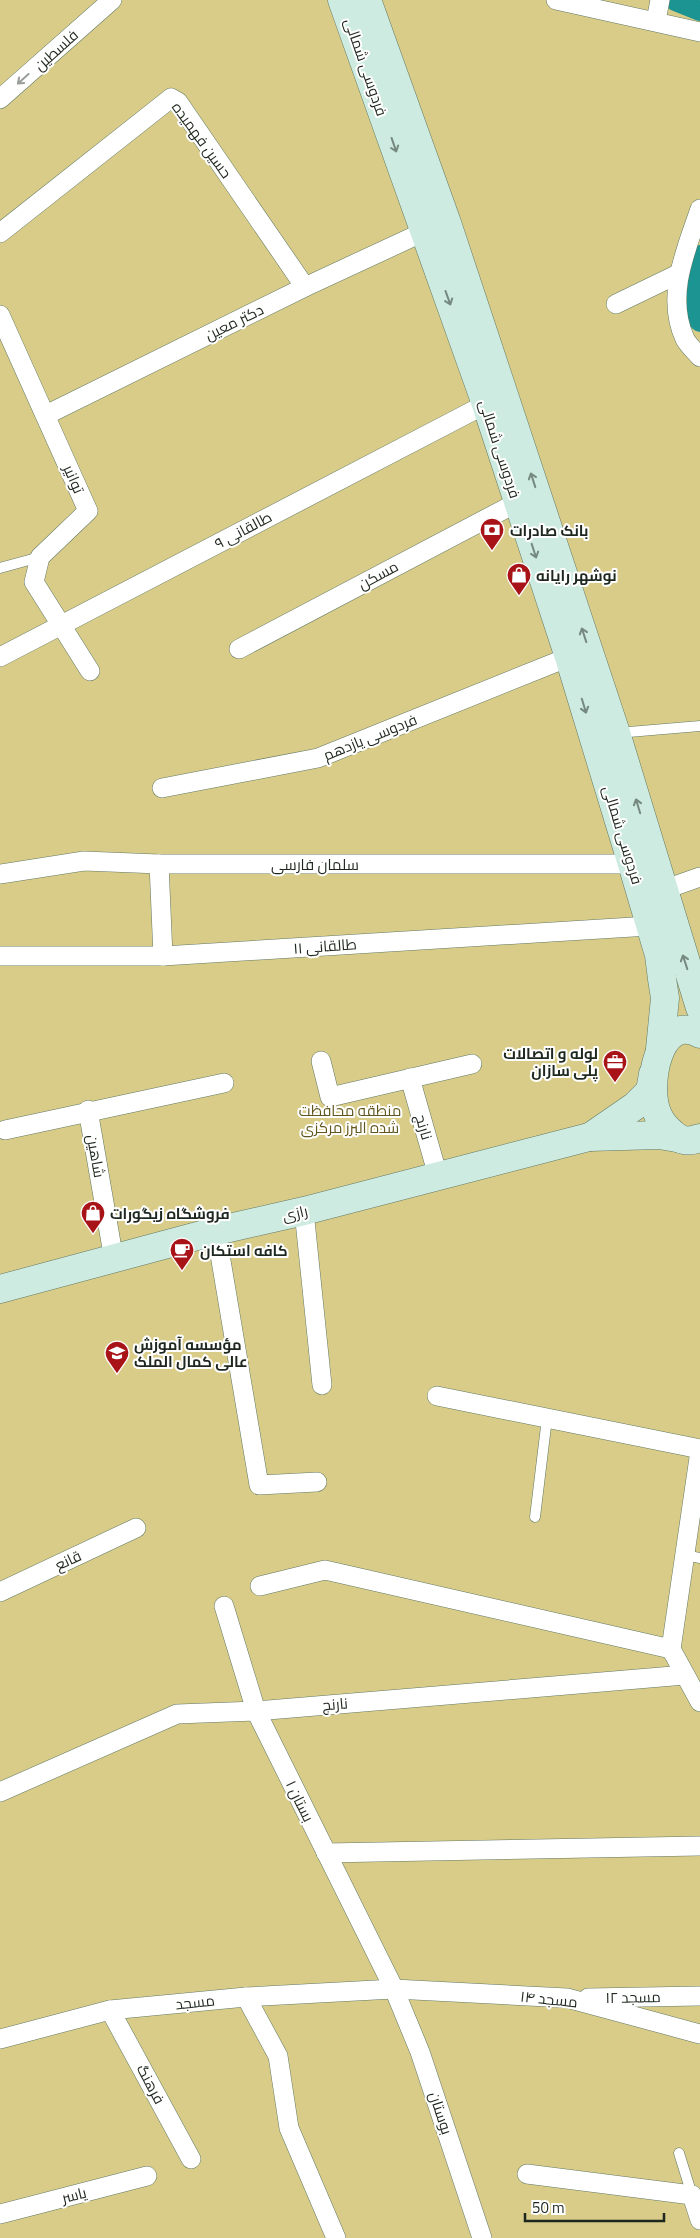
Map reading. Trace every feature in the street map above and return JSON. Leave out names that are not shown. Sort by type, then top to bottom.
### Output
[{"type":"street","name":"فلسطین","points":[[0,100],[112,0]]},
{"type":"street","name":"فردوسی شمالی","points":[[342,0],[436,227],[616,733],[700,1008]]},
{"type":"street","name":"فردوسی شمالی","points":[[366,0],[436,227],[486,404],[568,657],[659,955],[665,998],[658,1056]]},
{"type":"street","points":[[556,0],[656,20],[700,32]]},
{"type":"street","points":[[656,20],[660,0]]},
{"type":"street","name":"حسین فهمیده","points":[[0,233],[171,98],[178,102],[305,287]]},
{"type":"street","points":[[700,209],[678,274],[677,308],[686,340],[700,357]]},
{"type":"street","name":"دکتر معین","points":[[46,415],[305,287],[436,227]]},
{"type":"street","points":[[616,304],[678,274]]},
{"type":"street","name":"توانیر","points":[[0,315],[88,511],[40,557]]},
{"type":"street","name":"طالقانی ۹","points":[[0,657],[486,404]]},
{"type":"street","name":"مسکن","points":[[239,649],[518,502]]},
{"type":"street","points":[[40,557],[34,582],[90,671]]},
{"type":"street","name":"فردوسی یازدهم","points":[[162,788],[318,758],[568,657]]},
{"type":"street","name":"سلمان فارسی","points":[[0,874],[84,861],[159,864],[632,864]]},
{"type":"street","points":[[159,864],[163,956]]},
{"type":"street","points":[[664,890],[700,876]]},
{"type":"street","name":"طالقانی ۱۱","points":[[0,956],[163,956],[649,926]]},
{"type":"street","points":[[589,1137],[622,1117],[650,1091],[658,1056],[670,1037],[680,1029],[691,1029],[700,1034]]},
{"type":"street","points":[[658,1056],[653,1099],[658,1115],[665,1127],[692,1141]]},
{"type":"street","points":[[321,1060],[330,1097],[472,1064]]},
{"type":"street","name":"نارنج","points":[[410,1078],[438,1176]]},
{"type":"street","points":[[5,1130],[88,1110],[224,1083]]},
{"type":"street","name":"شاهین","points":[[88,1110],[114,1260]]},
{"type":"street","points":[[589,1137],[659,1135],[692,1141]]},
{"type":"street","name":"رازی","points":[[0,1289],[114,1260],[216,1231],[304,1211],[589,1137]]},
{"type":"street","points":[[304,1211],[322,1385]]},
{"type":"street","points":[[216,1231],[259,1485],[317,1482]]},
{"type":"street","points":[[437,1396],[700,1450],[693,1557],[671,1649],[700,1702]]},
{"type":"street","name":"قانع","points":[[0,1592],[136,1528]]},
{"type":"street","points":[[260,1586],[325,1570],[671,1649]]},
{"type":"street","name":"بستان ۱","points":[[224,1606],[256,1711],[394,1990]]},
{"type":"street","name":"نارنج","points":[[0,1792],[177,1714],[256,1711],[685,1675]]},
{"type":"street","points":[[326,1853],[700,1846]]},
{"type":"street","name":"مسجد","points":[[0,2039],[110,2010],[246,1997],[394,1990]]},
{"type":"street","name":"مسجد ۱۴","points":[[394,1990],[567,1998],[700,2034]]},
{"type":"street","name":"بوستان","points":[[394,1990],[420,2052],[482,2238]]},
{"type":"street","name":"مسجد ۱۲","points":[[567,1998],[700,1996]]},
{"type":"street","points":[[246,1997],[278,2056],[289,2128],[336,2238]]},
{"type":"street","name":"فرهنگ","points":[[110,2010],[191,2159]]},
{"type":"street","points":[[527,2174],[692,2195],[700,2220]]},
{"type":"street","name":"یاسر","points":[[0,2214],[147,2176]]},
{"type":"lane","points":[[0,568],[40,557]]},
{"type":"lane","points":[[616,733],[700,726]]},
{"type":"lane","points":[[535,1517],[548,1418]]},
{"type":"lane","points":[[679,2153],[692,2195]]},
{"type":"green space","name":"منطقه محافظت شده البرز مرکزی","points":[[0,0],[700,0],[700,2238],[0,2238]]},
{"type":"waterway","points":[[675,1],[700,11]]},
{"type":"waterway","points":[[700,255],[696,263],[697,319],[700,322]]},
{"type":"place","name":"بانک صادرات","points":[[492,551]]},
{"type":"place","name":"نوشهر رایانه","points":[[519,596]]},
{"type":"place","name":"لوله و اتصالات پلی سازان","points":[[615,1083]]},
{"type":"place","name":"فروشگاه زیگورات","points":[[93,1234]]},
{"type":"place","name":"کافه استکان","points":[[182,1271]]},
{"type":"place","name":"مؤسسه آموزش عالی کمال الملک","points":[[117,1374]]}]
